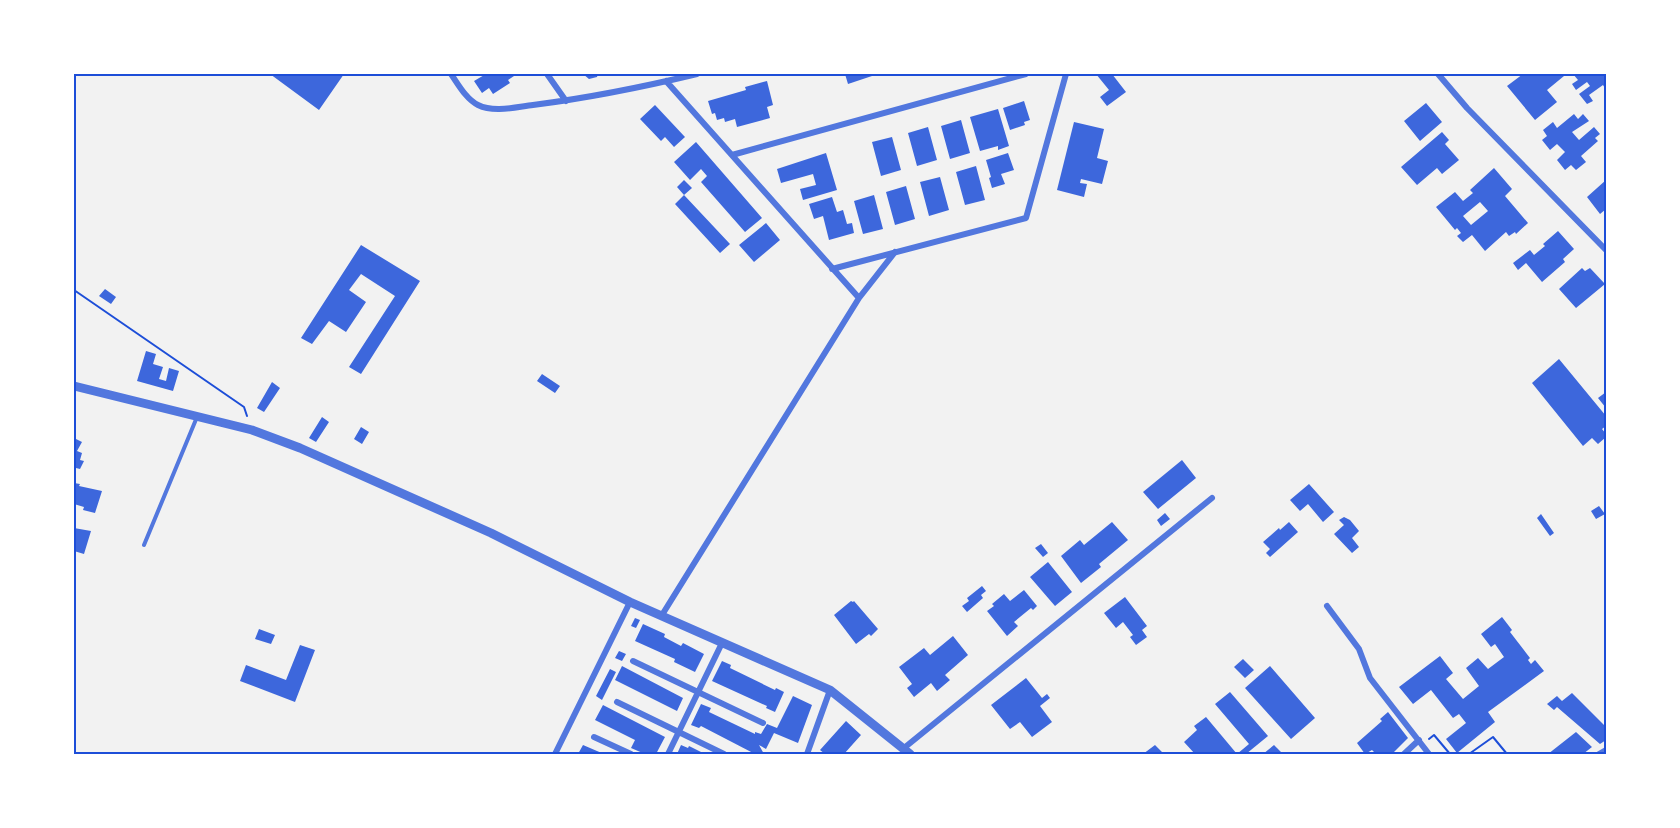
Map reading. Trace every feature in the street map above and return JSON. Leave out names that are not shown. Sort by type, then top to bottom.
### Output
[{"type":"street","points":[[451,74],[477,105],[500,109],[566,101],[697,74]]},
{"type":"street","points":[[547,74],[566,101]]},
{"type":"street","points":[[732,155],[1026,74]]},
{"type":"street","points":[[832,269],[1026,218],[1066,74]]},
{"type":"street","points":[[1438,74],[1467,108],[1606,250]]},
{"type":"street","points":[[666,81],[859,298]]},
{"type":"street","points":[[662,615],[859,298],[895,252]]},
{"type":"street","points":[[74,386],[252,430],[300,448],[480,529],[630,602],[830,690],[907,752],[1212,498]]},
{"type":"street","points":[[555,754],[630,602]]},
{"type":"street","points":[[1327,606],[1359,649],[1370,678],[1429,754]]},
{"type":"street","points":[[668,754],[722,643]]},
{"type":"street","points":[[633,661],[763,723]]},
{"type":"street","points":[[807,754],[830,690]]},
{"type":"street","points":[[617,702],[724,754]]},
{"type":"street","points":[[594,737],[631,754]]},
{"type":"street","points":[[1404,754],[1420,742]]},
{"type":"street","points":[[1599,754],[1606,750]]},
{"type":"lane","points":[[144,545],[197,416]]},
{"type":"path","points":[[74,290],[244,407],[252,430]]},
{"type":"path","points":[[1420,742],[1434,735],[1450,754]]},
{"type":"path","points":[[1469,754],[1493,737],[1507,754]]},
{"type":"building","points":[[270,74],[344,74],[319,110]]},
{"type":"building","points":[[486,74],[517,74],[508,80],[510,83],[493,94],[489,88],[482,93],[474,81]]},
{"type":"building","points":[[583,74],[598,74],[597,77],[589,79]]},
{"type":"building","points":[[845,74],[878,74],[848,84]]},
{"type":"building","points":[[1096,74],[1112,74],[1126,92],[1107,106],[1100,97],[1109,90]]},
{"type":"building","points":[[1523,74],[1562,74],[1564,76],[1547,90],[1557,102],[1535,120],[1507,86]]},
{"type":"building","points":[[1573,74],[1606,74],[1606,90],[1603,85],[1589,95],[1593,101],[1587,104],[1579,94],[1590,86],[1587,82],[1576,90],[1572,84],[1578,80]]},
{"type":"building","points":[[767,81],[773,105],[767,107],[770,118],[737,127],[735,119],[725,122],[724,118],[717,120],[715,113],[712,114],[708,101]]},
{"type":"building","points":[[1024,101],[1030,120],[1024,122],[1025,125],[1010,130],[1003,108]]},
{"type":"building","points":[[1426,103],[1442,122],[1420,141],[1404,121]]},
{"type":"building","points":[[655,105],[685,137],[674,147],[665,137],[661,141],[640,119]]},
{"type":"building","points":[[998,109],[1009,146],[998,150],[998,146],[980,151],[970,117]]},
{"type":"building","points":[[1574,114],[1578,119],[1583,114],[1589,121],[1572,132],[1579,140],[1594,127],[1600,134],[1595,138],[1598,141],[1581,156],[1586,162],[1576,170],[1571,165],[1565,170],[1557,160],[1565,152],[1557,144],[1550,150],[1542,140],[1547,136],[1543,130],[1553,122],[1557,128]]},
{"type":"building","points":[[961,120],[970,153],[950,159],[941,126]]},
{"type":"building","points":[[1074,122],[1104,129],[1097,158],[1108,161],[1102,184],[1081,179],[1080,183],[1087,184],[1084,197],[1057,190]]},
{"type":"building","points":[[928,127],[937,160],[917,166],[908,133]]},
{"type":"building","points":[[1442,132],[1449,140],[1445,144],[1459,160],[1442,174],[1437,168],[1417,185],[1401,167]]},
{"type":"building","points":[[892,137],[901,170],[881,176],[872,142]]},
{"type":"building","points":[[696,142],[762,218],[745,232],[701,182],[707,176],[701,169],[690,180],[674,162]]},
{"type":"building","points":[[826,153],[837,190],[803,200],[800,189],[816,185],[813,174],[781,183],[777,169]]},
{"type":"building","points":[[1008,153],[1014,170],[1001,174],[1005,184],[992,188],[986,160]]},
{"type":"building","points":[[976,166],[985,200],[965,205],[956,172]]},
{"type":"building","points":[[1494,168],[1512,189],[1505,196],[1528,223],[1516,234],[1515,232],[1509,236],[1506,232],[1485,251],[1472,235],[1463,242],[1457,236],[1461,233],[1457,228],[1455,230],[1436,207],[1455,192],[1463,201],[1473,193],[1470,190]],"holes":[[[1480,202],[1488,211],[1471,225],[1463,216]]]},
{"type":"building","points":[[940,177],[949,210],[929,216],[920,182]]},
{"type":"building","points":[[684,180],[692,188],[684,195],[677,187]]},
{"type":"building","points":[[1606,180],[1606,209],[1600,214],[1587,197]]},
{"type":"building","points":[[906,186],[915,219],[895,225],[886,192]]},
{"type":"building","points":[[684,195],[730,244],[720,253],[675,204]]},
{"type":"building","points":[[874,195],[883,229],[863,234],[854,201]]},
{"type":"building","points":[[832,197],[837,212],[843,210],[847,224],[852,223],[854,233],[829,240],[823,216],[814,219],[809,204]]},
{"type":"building","points":[[766,223],[780,240],[754,262],[739,245]]},
{"type":"building","points":[[1558,231],[1574,249],[1563,259],[1565,262],[1542,282],[1526,263],[1518,270],[1513,263],[1530,250],[1534,255]]},
{"type":"building","points":[[361,245],[420,281],[361,374],[349,367],[395,296],[361,274],[349,290],[366,302],[346,332],[329,321],[312,344],[301,338]]},
{"type":"building","points":[[1582,268],[1585,271],[1590,268],[1605,284],[1576,308],[1559,289]]},
{"type":"building","points":[[105,289],[116,297],[111,304],[99,296]]},
{"type":"building","points":[[146,351],[156,354],[153,364],[163,367],[159,379],[166,381],[169,368],[179,371],[173,391],[137,381]]},
{"type":"building","points":[[1559,359],[1606,416],[1606,426],[1602,429],[1606,437],[1598,444],[1592,438],[1583,446],[1532,383]]},
{"type":"building","points":[[542,374],[560,386],[555,393],[537,381]]},
{"type":"building","points":[[272,382],[280,388],[264,412],[257,408]]},
{"type":"building","points":[[1606,392],[1606,408],[1598,398]]},
{"type":"building","points":[[322,417],[329,422],[316,442],[309,438]]},
{"type":"building","points":[[361,427],[369,432],[362,444],[354,439]]},
{"type":"building","points":[[74,438],[82,442],[77,451],[82,453],[80,460],[84,461],[80,469],[76,468],[74,473]]},
{"type":"building","points":[[1182,460],[1196,478],[1158,509],[1143,492]]},
{"type":"building","points":[[74,483],[102,491],[95,513],[83,510],[84,507],[74,504]]},
{"type":"building","points":[[1309,484],[1334,512],[1323,522],[1308,504],[1300,511],[1290,500]]},
{"type":"building","points":[[1599,506],[1605,514],[1596,519],[1591,511]]},
{"type":"building","points":[[1165,513],[1170,519],[1161,526],[1157,520]]},
{"type":"building","points":[[1541,514],[1554,533],[1550,536],[1537,518]]},
{"type":"building","points":[[1344,517],[1350,520],[1359,531],[1352,538],[1359,547],[1352,553],[1334,534],[1344,525],[1339,520]]},
{"type":"building","points":[[1112,522],[1128,540],[1099,564],[1101,567],[1081,583],[1061,556],[1080,540],[1084,545]]},
{"type":"building","points":[[1289,522],[1298,532],[1270,557],[1266,553],[1270,549],[1263,542]]},
{"type":"building","points":[[74,528],[91,531],[84,554],[74,551]]},
{"type":"building","points":[[1041,544],[1048,553],[1043,557],[1035,548]]},
{"type":"building","points":[[1048,562],[1072,592],[1055,606],[1030,577]]},
{"type":"building","points":[[982,586],[986,591],[981,595],[983,598],[967,612],[962,606],[969,601],[967,598]]},
{"type":"building","points":[[1024,590],[1037,606],[1014,622],[1018,626],[1007,636],[987,611],[1004,594],[1010,601]]},
{"type":"building","points":[[1125,597],[1147,626],[1142,630],[1147,637],[1136,645],[1130,637],[1133,635],[1123,622],[1116,628],[1104,613]]},
{"type":"building","points":[[854,601],[878,629],[871,636],[869,634],[856,644],[834,615]]},
{"type":"building","points":[[1502,617],[1512,630],[1510,632],[1530,658],[1528,660],[1531,664],[1535,660],[1544,671],[1488,712],[1495,722],[1457,753],[1446,739],[1466,723],[1459,714],[1453,718],[1431,690],[1413,704],[1399,687],[1440,656],[1453,673],[1446,679],[1463,699],[1479,686],[1466,668],[1478,658],[1488,669],[1504,657],[1495,644],[1491,647],[1481,634]]},
{"type":"building","points":[[635,618],[640,620],[636,628],[631,626]]},
{"type":"building","points":[[643,624],[665,634],[664,637],[681,646],[683,643],[704,654],[695,672],[674,662],[675,659],[635,641]]},
{"type":"building","points":[[259,629],[275,635],[271,644],[255,639]]},
{"type":"building","points":[[953,636],[968,655],[945,675],[950,680],[937,691],[931,683],[914,697],[907,688],[912,684],[899,667],[924,648],[930,655]]},
{"type":"building","points":[[300,645],[315,650],[295,702],[240,681],[246,665],[286,680]]},
{"type":"building","points":[[619,651],[626,654],[622,661],[615,658]]},
{"type":"building","points":[[1243,659],[1254,670],[1245,678],[1234,667]]},
{"type":"building","points":[[722,661],[731,665],[730,668],[775,690],[776,688],[784,692],[775,712],[766,708],[767,706],[712,681]]},
{"type":"building","points":[[622,666],[683,698],[677,711],[615,680]]},
{"type":"building","points":[[1270,666],[1315,718],[1291,739],[1245,688]]},
{"type":"building","points":[[610,669],[616,672],[602,700],[596,696]]},
{"type":"building","points":[[1026,678],[1042,698],[1047,694],[1050,698],[1040,706],[1052,722],[1032,737],[1020,722],[1010,729],[991,705]]},
{"type":"building","points":[[1230,692],[1268,736],[1246,754],[1237,754],[1249,744],[1215,704]]},
{"type":"building","points":[[1572,693],[1606,727],[1606,740],[1600,744],[1557,707],[1554,710],[1547,704],[1557,696],[1562,701]]},
{"type":"building","points":[[793,696],[812,705],[798,743],[774,733],[766,749],[759,745],[764,754],[755,754],[701,726],[699,728],[691,725],[701,704],[711,708],[709,712],[755,734],[755,732],[761,734],[767,724],[777,728]]},
{"type":"building","points":[[603,705],[665,737],[656,754],[645,754],[631,748],[635,740],[595,720]]},
{"type":"building","points":[[1388,712],[1408,738],[1392,754],[1376,754],[1372,750],[1365,754],[1357,743],[1382,721],[1380,719]]},
{"type":"building","points":[[1206,717],[1237,754],[1201,754],[1199,752],[1195,754],[1184,742],[1197,730],[1194,726]]},
{"type":"building","points":[[846,721],[861,735],[844,754],[825,754],[820,750]]},
{"type":"building","points":[[1576,732],[1592,747],[1583,754],[1548,754]]},
{"type":"building","points":[[583,745],[604,754],[578,754]]},
{"type":"building","points":[[681,745],[688,748],[689,746],[705,754],[677,754]]},
{"type":"building","points":[[1155,745],[1164,754],[1143,754]]},
{"type":"building","points":[[1274,745],[1283,754],[1263,754]]}]
